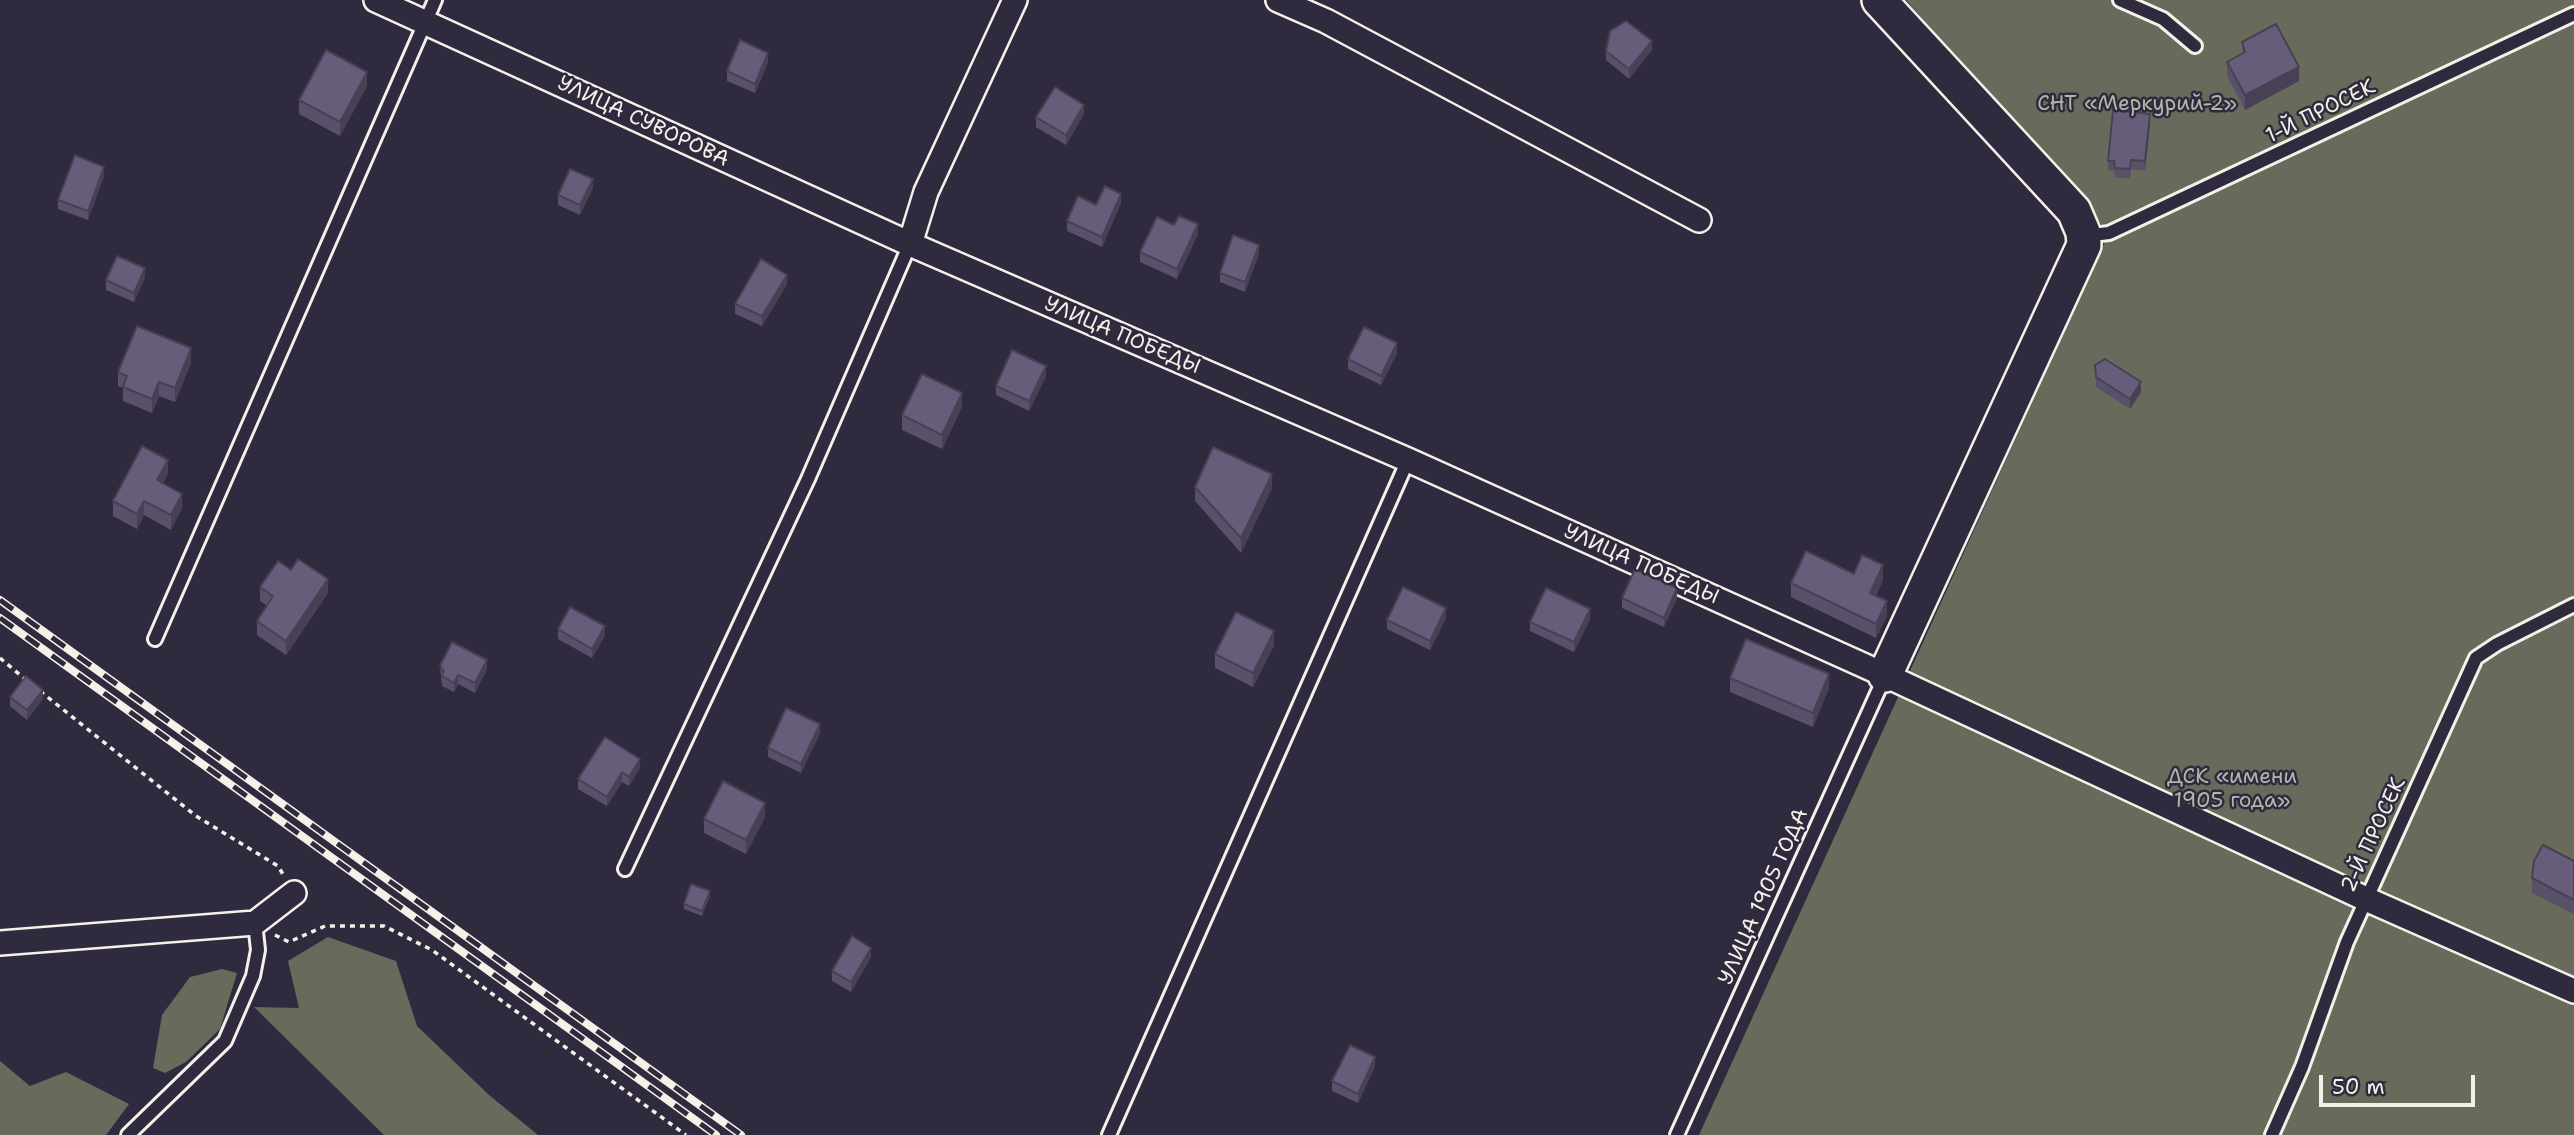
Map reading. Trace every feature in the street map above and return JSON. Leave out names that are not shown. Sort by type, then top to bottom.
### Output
[{"type":"street","name":"УЛИЦА СУВОРОВА","points":[[376,0],[910,244]]},
{"type":"street","points":[[910,244],[926,192],[1015,0]]},
{"type":"street","points":[[1278,0],[1326,21],[1699,220]]},
{"type":"street","points":[[1879,0],[2074,211],[2084,236],[2084,245],[2078,259],[1885,675]]},
{"type":"street","name":"УЛИЦА ПОБЕДЫ","points":[[910,244],[1408,460],[1885,675],[2366,899],[2574,991]]},
{"type":"street","points":[[0,943],[255,923],[294,893]]},
{"type":"lane","points":[[155,639],[435,0]]},
{"type":"lane","points":[[2120,0],[2162,19],[2195,46]]},
{"type":"lane","name":"1-Й ПРОСЕК","points":[[2084,236],[2109,233],[2574,14]]},
{"type":"lane","points":[[625,869],[791,515],[910,244]]},
{"type":"lane","points":[[1109,1135],[1408,460]]},
{"type":"lane","name":"2-Й ПРОСЕК","points":[[2272,1135],[2302,1067],[2347,943],[2476,658],[2497,643],[2574,605]]},
{"type":"lane","name":"УЛИЦА 1905 ГОДА","points":[[1677,1135],[1885,675]]},
{"type":"lane","points":[[128,1135],[225,1041],[253,976],[258,950],[255,923]]},
{"type":"lane","points":[[138,1124],[149,1135]]},
{"type":"path","points":[[0,658],[196,816],[278,866],[294,893]]},
{"type":"path","points":[[255,923],[289,942],[325,926],[384,926],[432,950],[686,1135]]},
{"type":"green space","name":"ДСК «имени 1905 года»","points":[[1906,0],[2574,0],[2574,1135],[1699,1135],[2109,233]]},
{"type":"green space","points":[[328,937],[396,961],[417,1026],[489,1095],[538,1135],[384,1135],[254,1007],[299,1008],[288,961]]},
{"type":"green space","points":[[222,969],[237,973],[220,1029],[186,1062],[165,1073],[153,1068],[162,1015],[190,977]]},
{"type":"green space","points":[[0,1061],[30,1086],[66,1072],[129,1104],[106,1135],[0,1135]]},
{"type":"building","points":[[1626,21],[1652,41],[1629,69],[1606,51],[1610,31]]},
{"type":"building","points":[[2276,24],[2299,67],[2245,95],[2227,62],[2245,52],[2242,42]]},
{"type":"building","points":[[740,40],[768,53],[755,84],[727,71]]},
{"type":"building","points":[[326,50],[367,72],[340,122],[299,100]]},
{"type":"building","points":[[1055,87],[1084,105],[1066,135],[1036,117]]},
{"type":"building","points":[[2113,110],[2150,114],[2145,161],[2131,160],[2130,169],[2115,168],[2114,161],[2108,161]]},
{"type":"building","points":[[75,155],[104,167],[88,211],[58,200]]},
{"type":"building","points":[[570,169],[593,179],[580,205],[558,195]]},
{"type":"building","points":[[1105,186],[1121,194],[1102,237],[1067,221],[1078,196],[1096,205]]},
{"type":"building","points":[[1179,216],[1198,224],[1177,269],[1140,252],[1157,217],[1174,225]]},
{"type":"building","points":[[1233,235],[1259,245],[1245,282],[1220,273]]},
{"type":"building","points":[[117,256],[145,268],[134,293],[106,280]]},
{"type":"building","points":[[761,259],[787,275],[762,316],[735,304]]},
{"type":"building","points":[[137,326],[191,348],[175,388],[159,382],[152,399],[123,387],[127,376],[118,372]]},
{"type":"building","points":[[1364,327],[1397,343],[1381,376],[1348,359]]},
{"type":"building","points":[[1012,350],[1046,366],[1029,401],[996,386]]},
{"type":"building","points":[[2105,359],[2141,382],[2130,399],[2096,377],[2095,365]]},
{"type":"building","points":[[922,374],[962,393],[942,435],[902,415]]},
{"type":"building","points":[[142,446],[168,460],[157,480],[182,494],[171,515],[144,501],[137,514],[113,501]]},
{"type":"building","points":[[1213,447],[1272,474],[1241,538],[1195,487]]},
{"type":"building","points":[[1806,551],[1854,574],[1862,555],[1883,565],[1870,593],[1887,601],[1876,624],[1791,583]]},
{"type":"building","points":[[298,559],[328,579],[286,641],[257,621],[273,596],[260,587],[278,561],[291,570]]},
{"type":"building","points":[[1635,569],[1677,588],[1664,618],[1622,598]]},
{"type":"building","points":[[1403,587],[1446,608],[1430,641],[1387,620]]},
{"type":"building","points":[[1546,588],[1590,609],[1574,642],[1530,622]]},
{"type":"building","points":[[570,607],[605,626],[592,649],[558,629]]},
{"type":"building","points":[[1236,612],[1274,631],[1253,673],[1215,654]]},
{"type":"building","points":[[1746,639],[1829,674],[1813,713],[1730,678]]},
{"type":"building","points":[[452,642],[487,660],[475,683],[458,675],[454,683],[442,676],[444,671],[440,666]]},
{"type":"building","points":[[26,676],[43,690],[27,710],[10,697]]},
{"type":"building","points":[[786,708],[820,724],[801,764],[768,748]]},
{"type":"building","points":[[605,737],[640,759],[629,777],[622,772],[607,797],[578,779]]},
{"type":"building","points":[[723,781],[765,803],[746,840],[704,819]]},
{"type":"building","points":[[2543,845],[2574,861],[2574,900],[2532,878],[2534,861]]},
{"type":"building","points":[[691,884],[710,891],[702,911],[684,904]]},
{"type":"building","points":[[852,936],[871,948],[851,982],[832,971]]},
{"type":"building","points":[[1350,1045],[1375,1057],[1358,1094],[1332,1081]]},
{"type":"railway","points":[[0,600],[741,1135]]},
{"type":"railway","points":[[0,618],[716,1135]]},
{"type":"park label","name":"СНТ «Меркурий-2»","points":[[2137,105]]}]
